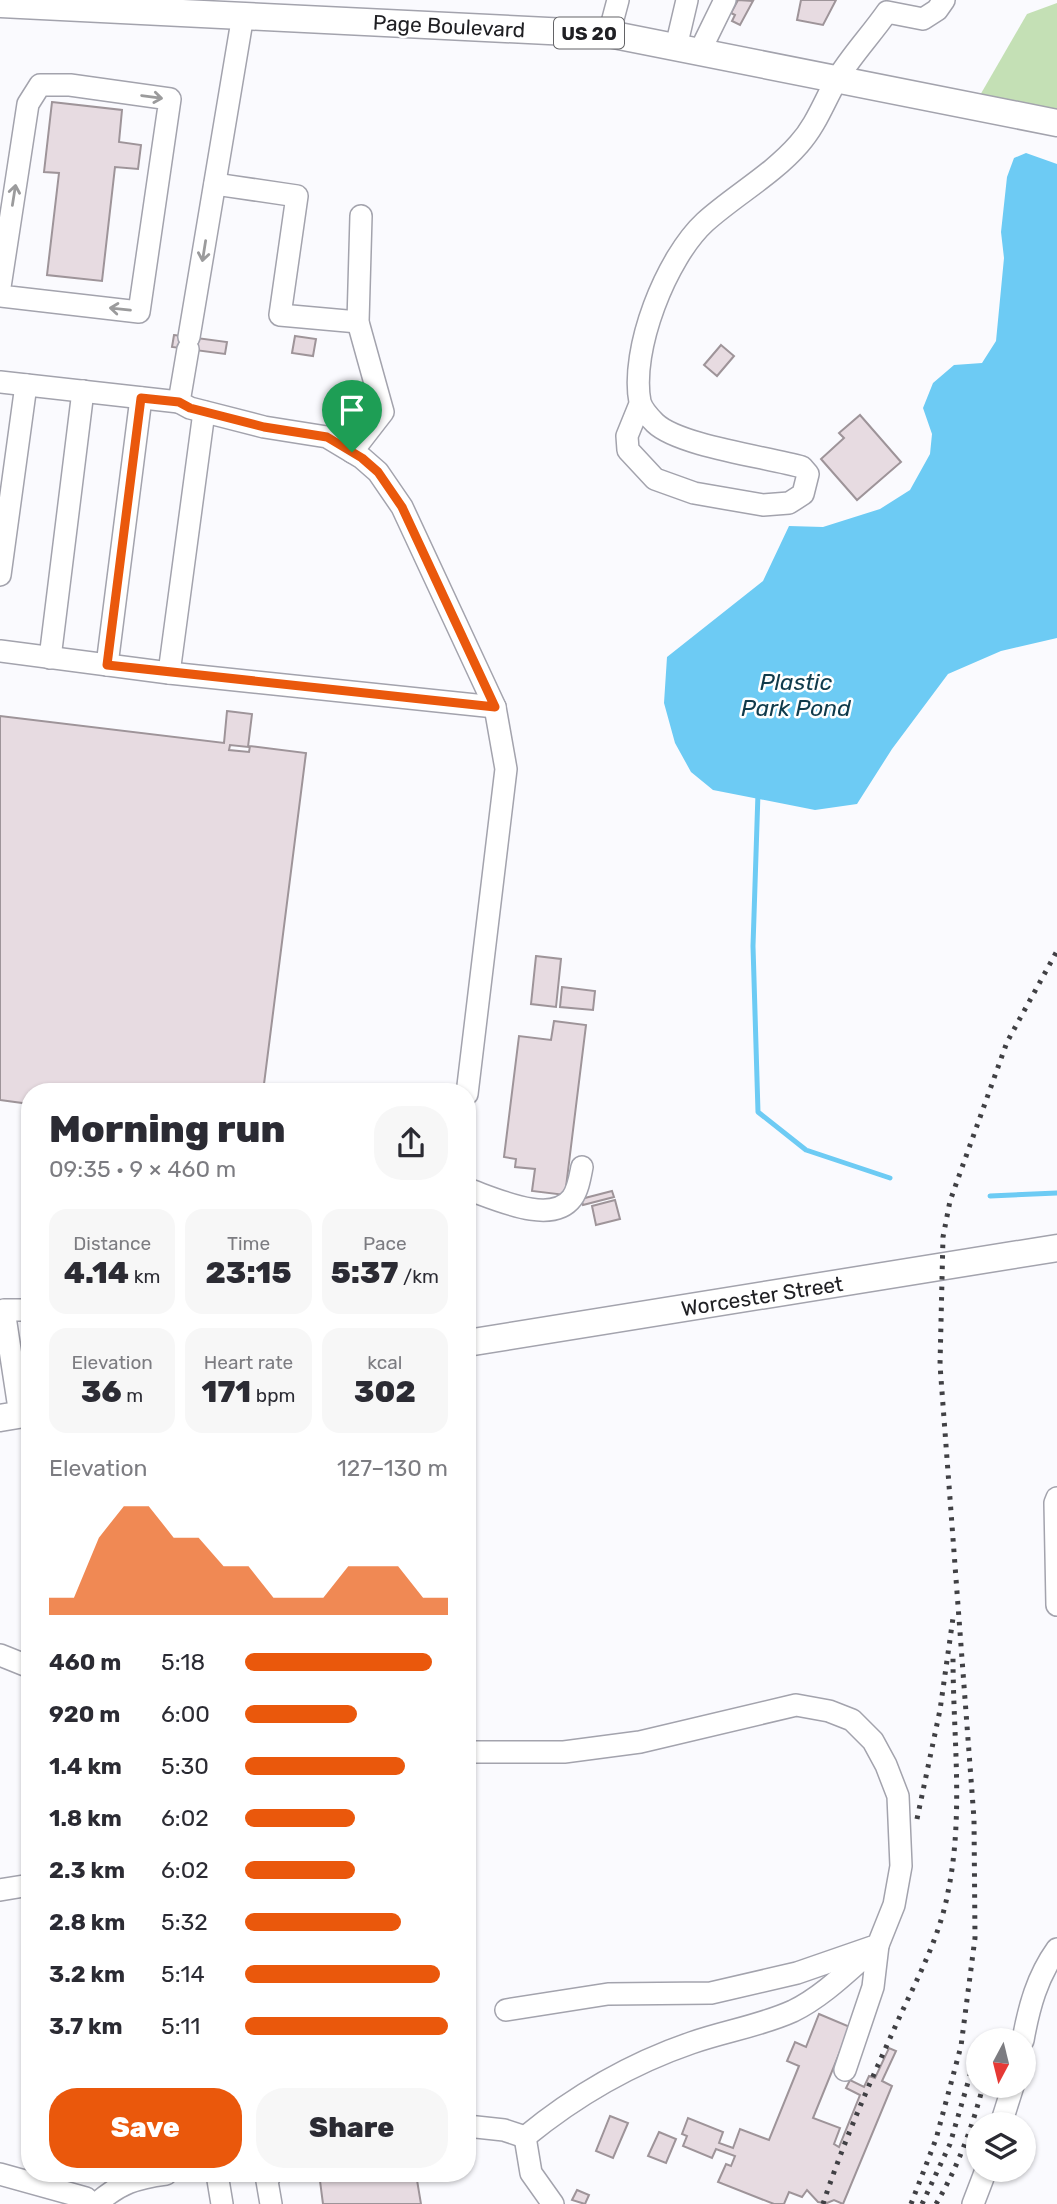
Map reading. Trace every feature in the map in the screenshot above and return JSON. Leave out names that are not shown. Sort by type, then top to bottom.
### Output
[{"type":"main road","name":"Page Boulevard","points":[[0,4],[251,10],[609,34],[1055,119]]},
{"type":"main road","name":"Worcester Street","points":[[476,1342],[1057,1248]]},
{"type":"lane","points":[[609,34],[618,0]]},
{"type":"lane","points":[[687,0],[688,49]]},
{"type":"lane","points":[[688,49],[724,0]]},
{"type":"lane","points":[[640,404],[657,425],[687,440],[802,467],[808,474],[803,494],[789,503],[764,505],[694,493],[655,479],[628,450],[627,436],[640,404],[639,362],[651,317],[679,255],[704,223],[745,193],[798,145],[818,118],[837,79],[887,12],[923,19],[937,10],[944,0]]},
{"type":"lane","points":[[179,402],[215,184],[251,10]]},
{"type":"lane","points":[[0,287],[28,104],[40,85],[71,85],[170,99],[139,312],[0,296]]},
{"type":"lane","points":[[215,184],[297,196],[280,315],[358,322]]},
{"type":"lane","points":[[352,452],[383,412],[358,322],[361,216]]},
{"type":"lane","points":[[0,382],[179,402],[264,427],[327,437],[378,472],[402,507],[495,707],[506,769],[468,1083]]},
{"type":"lane","points":[[0,575],[26,384]]},
{"type":"lane","points":[[50,658],[83,391]]},
{"type":"lane","points":[[107,665],[141,398]]},
{"type":"lane","points":[[169,673],[204,411]]},
{"type":"lane","points":[[0,651],[169,673],[495,707]]},
{"type":"lane","points":[[476,1192],[531,1210],[550,1210],[566,1206],[575,1196],[582,1167]]},
{"type":"lane","points":[[17,1415],[5,1310],[21,1310]]},
{"type":"lane","points":[[1057,1498],[1057,1605]]},
{"type":"lane","points":[[0,1655],[21,1663]]},
{"type":"lane","points":[[476,1752],[564,1752],[640,1742],[796,1704],[829,1711],[852,1720],[873,1741],[898,1796],[901,1866],[894,1905],[877,1945],[873,1987],[845,2070]]},
{"type":"lane","points":[[0,1890],[21,1886]]},
{"type":"lane","points":[[506,2010],[608,1994],[710,1993],[797,1973],[877,1945]]},
{"type":"lane","points":[[525,2137],[557,2111],[643,2061],[694,2042],[755,2026],[796,2009],[877,1945]]},
{"type":"lane","points":[[1025,2028],[1043,1968],[1057,1949]]},
{"type":"lane","points":[[476,2127],[503,2130],[525,2137]]},
{"type":"lane","points":[[525,2137],[531,2173],[553,2204]]},
{"type":"lane","points":[[0,2174],[21,2180]]},
{"type":"lane","points":[[30,2182],[75,2194],[94,2204],[115,2187],[128,2182]]},
{"type":"lane","points":[[218,2182],[222,2204]]},
{"type":"lane","points":[[267,2182],[271,2204]]},
{"type":"lane","points":[[973,2204],[981,2182]]},
{"type":"green space","points":[[1057,3],[1057,124],[979,97],[1027,14]]},
{"type":"water","name":"Plastic Park Pond","points":[[1026,153],[1057,164],[1057,638],[1001,651],[948,674],[892,749],[857,804],[815,810],[713,790],[691,772],[675,743],[664,703],[667,657],[763,581],[789,526],[823,527],[880,509],[910,490],[930,454],[932,434],[923,408],[933,383],[954,365],[982,363],[996,341],[1004,258],[1001,232],[1007,177],[1014,158]]},
{"type":"building","points":[[738,0],[753,1],[740,25],[732,21],[735,15],[731,13]]},
{"type":"building","points":[[801,0],[836,0],[823,25],[797,20]]},
{"type":"building","points":[[52,102],[122,110],[119,142],[141,145],[138,169],[115,167],[102,281],[47,275],[59,173],[44,172]]},
{"type":"building","points":[[174,335],[227,342],[225,354],[172,347]]},
{"type":"building","points":[[295,336],[316,339],[313,356],[292,353]]},
{"type":"building","points":[[721,345],[734,356],[717,376],[704,365]]},
{"type":"building","points":[[860,415],[901,462],[857,500],[821,459],[844,438],[839,433]]},
{"type":"building","points":[[227,711],[252,714],[248,747],[230,745],[229,750],[249,752],[250,746],[306,753],[264,1083],[21,1083],[21,1103],[0,1100],[0,716],[224,743]]},
{"type":"building","points":[[536,956],[561,959],[556,1007],[531,1004]]},
{"type":"building","points":[[562,987],[595,991],[593,1010],[560,1007]]},
{"type":"building","points":[[554,1021],[586,1025],[565,1195],[532,1191],[535,1169],[515,1167],[516,1159],[504,1157],[519,1036],[551,1040]]},
{"type":"building","points":[[612,1191],[614,1197],[583,1205],[581,1199]]},
{"type":"building","points":[[615,1200],[620,1219],[596,1225],[592,1206]]},
{"type":"building","points":[[819,2014],[850,2027],[813,2118],[840,2128],[834,2144],[839,2147],[860,2095],[846,2088],[850,2080],[864,2087],[869,2076],[875,2078],[889,2048],[896,2051],[882,2081],[892,2086],[843,2204],[834,2200],[827,2203],[818,2202],[807,2190],[802,2197],[789,2192],[784,2204],[774,2204],[718,2182],[726,2164],[731,2166],[735,2156],[716,2149],[712,2158],[683,2146],[687,2136],[682,2134],[688,2118],[723,2132],[719,2143],[733,2148],[740,2129],[769,2140],[799,2066],[787,2061],[795,2042],[806,2047]]},
{"type":"building","points":[[610,2116],[628,2123],[613,2158],[596,2151]]},
{"type":"building","points":[[659,2132],[676,2139],[666,2163],[648,2156]]},
{"type":"building","points":[[320,2182],[417,2182],[421,2204],[323,2204]]},
{"type":"building","points":[[577,2190],[589,2195],[585,2204],[572,2200]]},
{"type":"waterway","points":[[758,793],[753,946],[758,1112],[806,1150],[890,1178]]},
{"type":"waterway","points":[[990,1196],[1057,1193]]},
{"type":"railway","points":[[911,2204],[936,2139],[961,2046],[975,1938],[974,1819],[940,1365],[943,1237],[950,1201],[1007,1042],[1057,951]]},
{"type":"railway","points":[[917,1819],[940,1710],[953,1618]]},
{"type":"railway","points":[[823,2204],[849,2133],[928,1956],[948,1892],[957,1805],[953,1658]]},
{"type":"railway","points":[[922,2204],[950,2144],[966,2089]]},
{"type":"railway","points":[[936,2204],[964,2147],[980,2098]]},
{"type":"route","points":[[141,398],[179,402],[190,408],[264,427],[327,437],[352,452],[378,472],[402,507],[495,707],[107,665],[141,398]]}]
